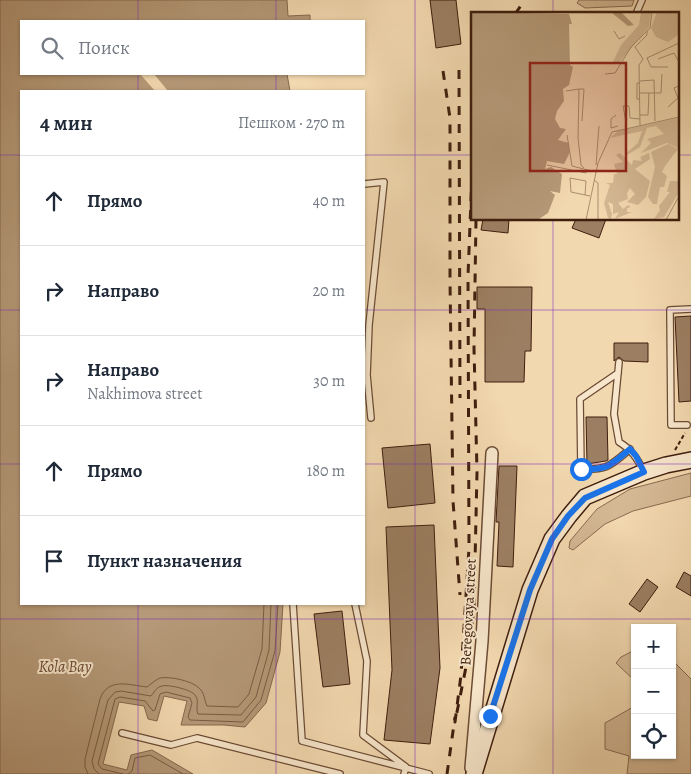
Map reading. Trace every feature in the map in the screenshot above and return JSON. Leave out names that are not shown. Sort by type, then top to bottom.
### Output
[{"type":"street","name":"Beregovaya street","points":[[472,774],[482,641],[492,453]]},
{"type":"street","points":[[472,774],[530,590],[552,539],[568,516],[585,498],[604,489],[644,472],[691,460]]},
{"type":"lane","points":[[637,12],[642,0]]},
{"type":"lane","points":[[365,184],[384,182],[369,325],[367,375],[371,418]]},
{"type":"lane","points":[[687,428],[671,425],[670,310],[691,309]]},
{"type":"lane","points":[[619,362],[614,414],[619,442],[630,449],[636,456],[644,472]]},
{"type":"lane","points":[[618,372],[580,399],[581,469],[600,470],[609,466],[630,449]]},
{"type":"lane","points":[[293,605],[302,741],[430,774]]},
{"type":"lane","points":[[355,605],[367,661],[363,735],[406,767]]},
{"type":"lane","points":[[122,733],[171,745],[197,738],[340,774]]},
{"type":"lane","points":[[404,774],[406,767]]},
{"type":"path","points":[[666,465],[687,428]]},
{"type":"shaded area","points":[[579,0],[634,0],[632,6],[585,8],[577,3]]},
{"type":"shaded area","points":[[691,473],[691,496],[633,511],[605,524],[573,550],[569,548],[570,541],[597,509],[630,489]]},
{"type":"shaded area","points":[[631,652],[631,677],[616,663],[621,657]]},
{"type":"shaded area","points":[[676,664],[691,679],[691,774],[627,774],[629,756],[605,749],[605,723],[631,708],[631,759],[676,759]]},
{"type":"water","name":"Kola Bay","points":[[0,0],[287,0],[288,16],[310,15],[310,20],[20,20],[20,75],[287,75],[290,90],[20,90],[20,605],[283,605],[280,652],[266,703],[245,727],[181,725],[187,701],[164,696],[157,721],[148,719],[144,706],[119,702],[103,764],[127,770],[131,755],[152,750],[193,774],[0,774]]},
{"type":"pier","points":[[141,75],[155,75],[167,90],[154,90]]},
{"type":"building","points":[[430,0],[456,0],[461,44],[436,48]]},
{"type":"building","points":[[483,220],[509,220],[508,233],[481,230]]},
{"type":"building","points":[[576,220],[606,220],[599,238],[572,228]]},
{"type":"building","points":[[477,287],[532,287],[531,351],[525,351],[524,382],[485,382],[485,309],[477,309]]},
{"type":"building","points":[[691,316],[691,401],[679,402],[675,317]]},
{"type":"building","points":[[614,343],[648,343],[648,362],[624,361],[619,357],[614,361]]},
{"type":"building","points":[[586,417],[607,417],[608,460],[606,461],[587,464]]},
{"type":"building","points":[[430,444],[435,503],[388,508],[382,448]]},
{"type":"building","points":[[499,466],[517,466],[513,567],[497,566],[499,522],[496,522]]},
{"type":"building","points":[[434,525],[440,668],[430,744],[384,740],[392,670],[386,527]]},
{"type":"building","points":[[684,572],[691,576],[691,596],[676,587]]},
{"type":"building","points":[[647,579],[658,587],[640,612],[629,604]]},
{"type":"building","points":[[342,611],[350,684],[323,687],[314,614]]},
{"type":"railway","points":[[516,12],[525,0]]},
{"type":"railway","points":[[459,70],[460,398]]},
{"type":"railway","points":[[443,71],[450,118],[453,501],[460,595]]},
{"type":"railway","points":[[471,200],[468,276],[469,548],[461,675],[455,722],[468,657],[474,607],[477,472],[474,348],[476,220]]},
{"type":"railway","points":[[447,774],[455,717]]},
{"type":"route","points":[[490,716],[530,590],[552,539],[568,516],[585,498],[644,472],[630,449],[609,466],[600,470],[581,469]]}]
